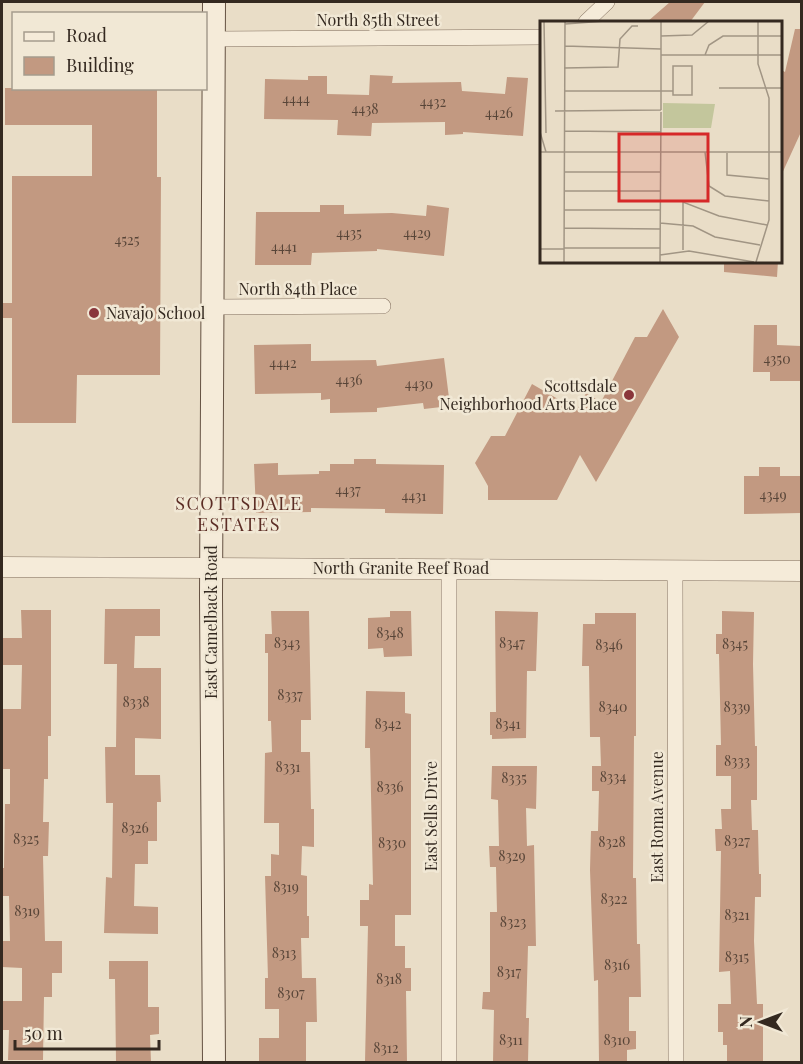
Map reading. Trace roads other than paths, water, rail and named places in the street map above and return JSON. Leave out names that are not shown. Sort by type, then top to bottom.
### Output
[{"type":"main road","name":"East Camelback Road","points":[[214,2],[211,567],[214,1062]]},
{"type":"street","points":[[587,21],[607,2]]},
{"type":"street","name":"North 85th Street","points":[[214,39],[540,37]]},
{"type":"street","name":"North 84th Place","points":[[212,307],[383,306]]},
{"type":"street","name":"North Granite Reef Road","points":[[2,567],[801,572]]},
{"type":"street","name":"East Sells Drive","points":[[449,569],[449,1062]]},
{"type":"street","name":"East Roma Avenue","points":[[675,571],[676,1062]]},
{"type":"place","name":"Navajo School","points":[[94,313]]},
{"type":"place","name":"Scottsdale Neighborhood Arts Place","points":[[629,395]]},
{"type":"district","name":"SCOTTSDALE ESTATES","points":[[239,514]]}]
